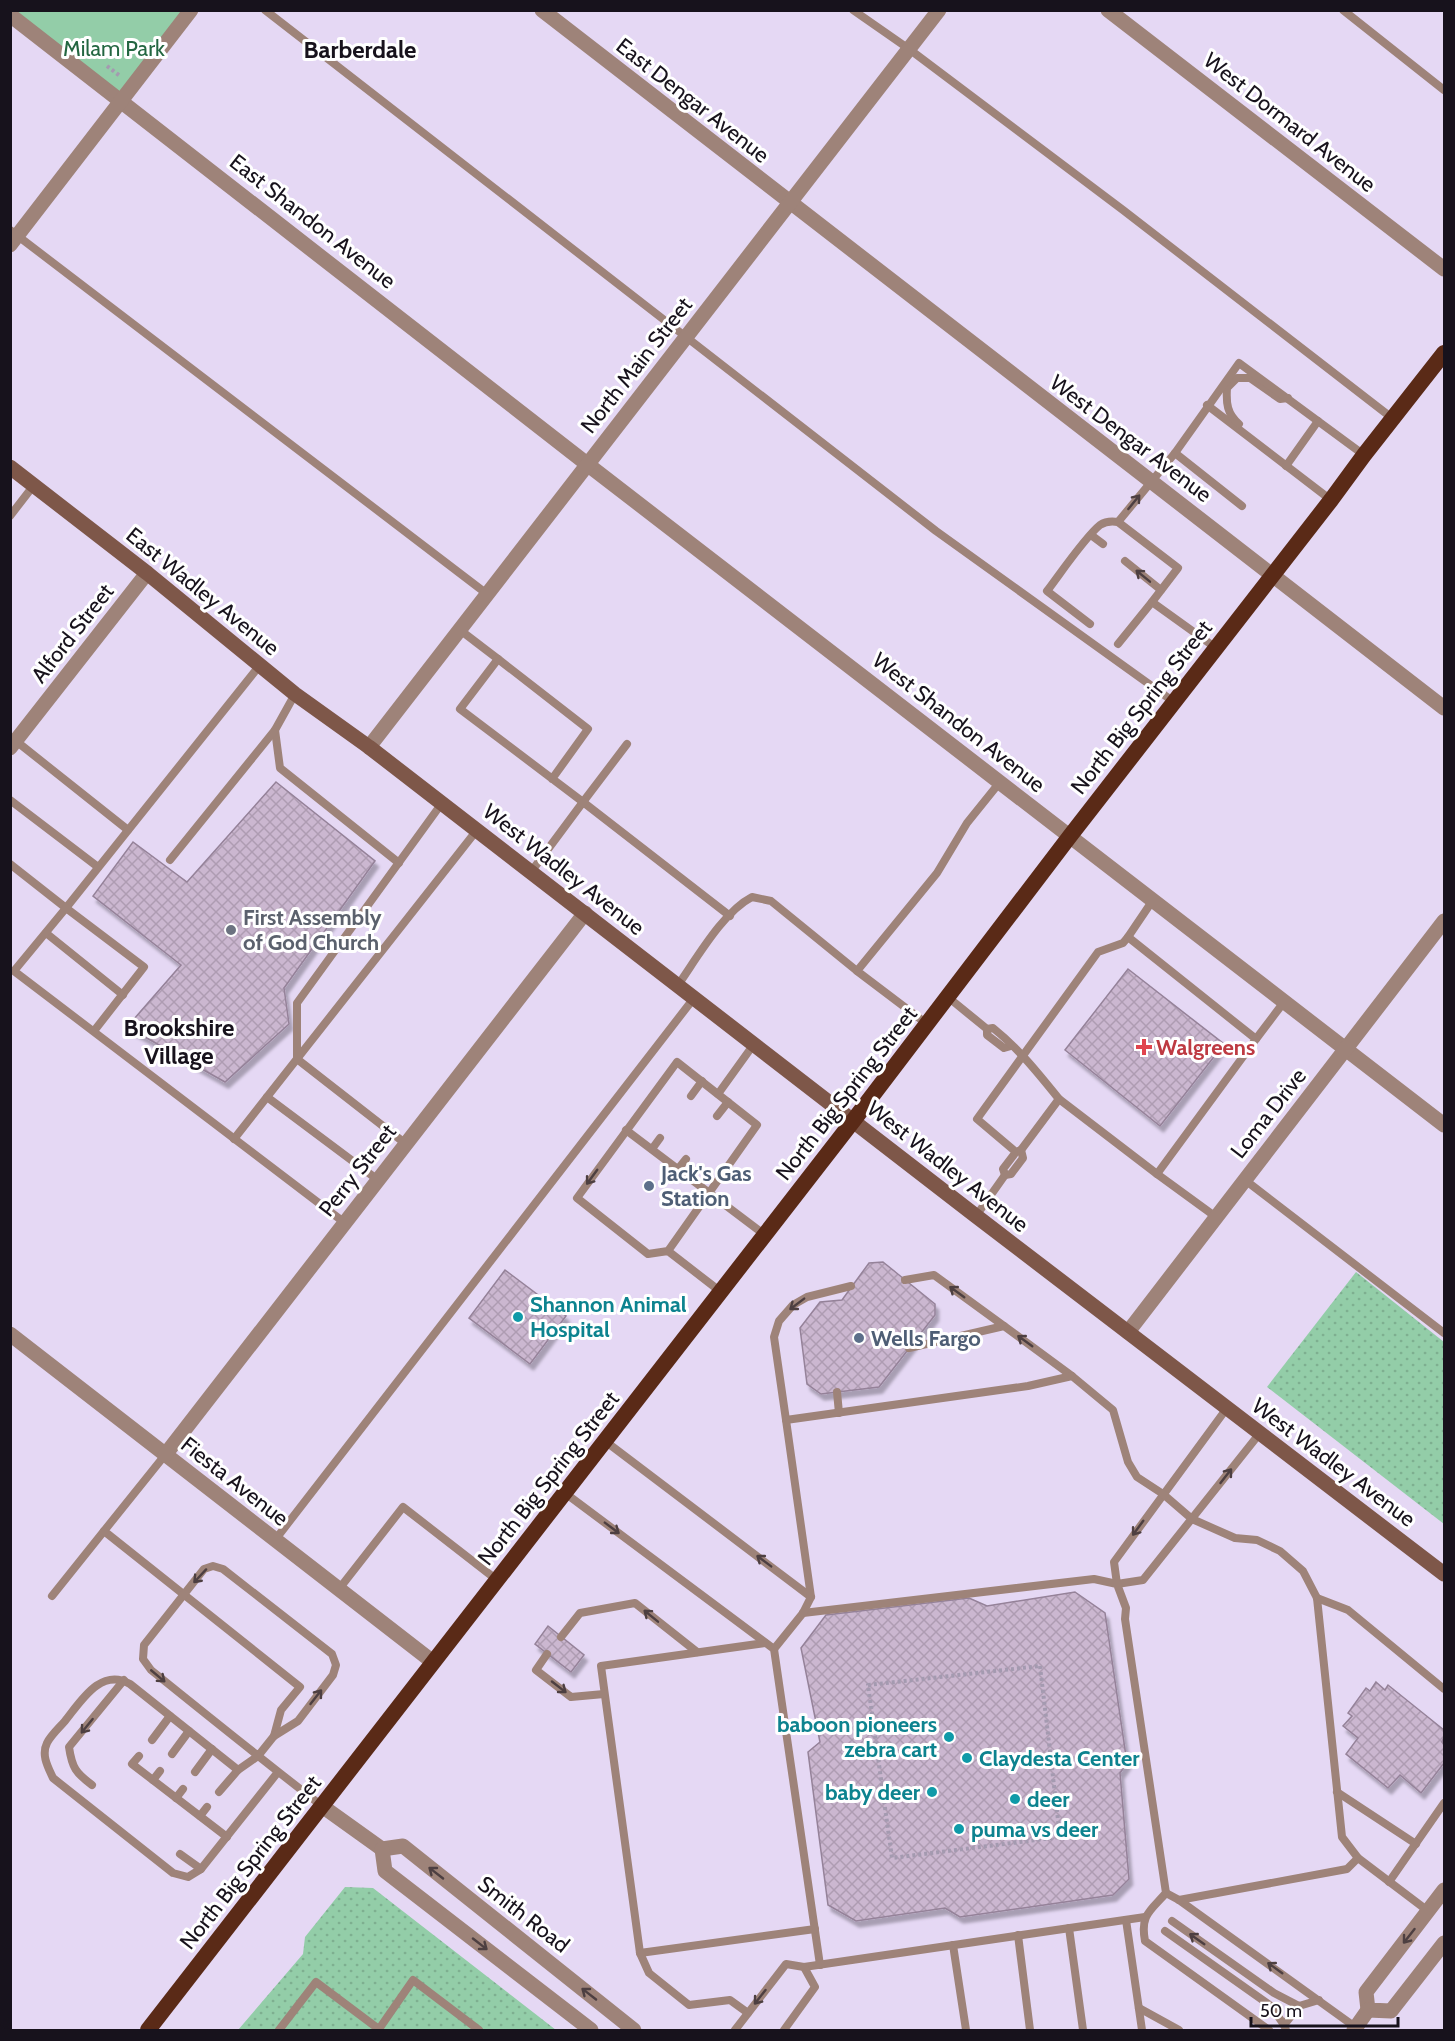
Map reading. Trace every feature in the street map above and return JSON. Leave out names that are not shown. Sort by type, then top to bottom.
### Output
[{"type":"highway","name":"North Big Spring Street","points":[[148,2031],[949,998],[1070,836],[1444,353]]},
{"type":"main road","name":"East Wadley Avenue","points":[[10,467],[147,573],[295,694],[369,747]]},
{"type":"main road","name":"West Wadley Avenue","points":[[369,747],[1444,1574]]},
{"type":"street","points":[[13,237],[191,10]]},
{"type":"street","name":"East Dengar Avenue","points":[[542,10],[789,204]]},
{"type":"street","name":"North Main Street","points":[[369,747],[939,10]]},
{"type":"street","name":"West Dormard Avenue","points":[[1108,10],[1444,269]]},
{"type":"street","name":"East Shandon Avenue","points":[[10,15],[588,464]]},
{"type":"street","name":"West Dengar Avenue","points":[[789,204],[1444,708]]},
{"type":"street","name":"West Shandon Avenue","points":[[588,464],[1444,1125]]},
{"type":"street","name":"Alford Street","points":[[13,745],[147,573]]},
{"type":"street","name":"Perry Street","points":[[165,1455],[585,913]]},
{"type":"street","name":"Loma Drive","points":[[1128,1332],[1444,924]]},
{"type":"street","name":"Fiesta Avenue","points":[[10,1334],[434,1662]]},
{"type":"street","points":[[322,1806],[382,1849],[385,1870],[591,2031]]},
{"type":"street","name":"Smith Road","points":[[382,1849],[403,1846],[634,2031]]},
{"type":"street","points":[[1357,2029],[1368,2010],[1366,1992],[1444,1890]]},
{"type":"street","points":[[1368,2010],[1391,2011],[1444,1942]]},
{"type":"lane","points":[[266,10],[936,531],[1174,702]]},
{"type":"lane","points":[[853,10],[909,49],[1123,210],[1394,418]]},
{"type":"lane","points":[[1343,10],[1444,90]]},
{"type":"lane","points":[[13,237],[487,594]]},
{"type":"lane","points":[[1118,522],[1175,453],[1239,363],[1364,455]]},
{"type":"lane","points":[[1267,451],[1256,438],[1233,419],[1226,405],[1227,388],[1237,378],[1250,378],[1280,399],[1288,398]]},
{"type":"lane","points":[[1207,405],[1331,500]]},
{"type":"lane","points":[[1286,466],[1318,421]]},
{"type":"lane","points":[[1175,453],[1242,506]]},
{"type":"lane","points":[[10,516],[34,485]]},
{"type":"lane","points":[[1090,624],[1047,591],[1101,525],[1110,521],[1118,522],[1178,568],[1118,644]]},
{"type":"lane","points":[[1091,535],[1103,544]]},
{"type":"lane","points":[[1125,561],[1161,590]]},
{"type":"lane","points":[[1152,602],[1216,648]]},
{"type":"lane","points":[[460,630],[588,729],[552,778]]},
{"type":"lane","points":[[498,659],[460,709],[730,916]]},
{"type":"lane","points":[[260,665],[14,971],[345,1223]]},
{"type":"lane","points":[[170,860],[275,730],[295,694]]},
{"type":"lane","points":[[275,730],[280,768],[399,863]]},
{"type":"lane","points":[[531,872],[627,744]]},
{"type":"lane","points":[[13,745],[128,830]]},
{"type":"lane","points":[[857,971],[937,873],[968,823],[1000,782]]},
{"type":"lane","points":[[10,800],[98,867]]},
{"type":"lane","points":[[297,1059],[297,1003],[442,803]]},
{"type":"lane","points":[[234,1139],[477,830]]},
{"type":"lane","points":[[10,864],[144,967],[94,1031]]},
{"type":"lane","points":[[678,985],[730,916],[742,902],[752,897],[771,901],[927,1024]]},
{"type":"lane","points":[[976,1216],[1005,1175],[1011,1174],[1023,1158],[1018,1151],[977,1119],[1098,952],[1123,943],[1153,900]]},
{"type":"lane","points":[[46,933],[123,995]]},
{"type":"lane","points":[[1128,937],[1256,1039]]},
{"type":"lane","points":[[276,1540],[694,998]]},
{"type":"lane","points":[[949,998],[987,1029],[993,1028],[1009,1041],[1059,1099],[1216,1217]]},
{"type":"lane","points":[[1157,1174],[1284,1001]]},
{"type":"lane","points":[[718,1094],[754,1044]]},
{"type":"lane","points":[[297,1059],[406,1144]]},
{"type":"lane","points":[[677,1062],[702,1082],[758,1125],[668,1251],[648,1254],[577,1198],[677,1062]]},
{"type":"lane","points":[[691,1096],[702,1082]]},
{"type":"lane","points":[[267,1097],[378,1180]]},
{"type":"lane","points":[[1018,1151],[1059,1099]]},
{"type":"lane","points":[[717,1116],[728,1102]]},
{"type":"lane","points":[[626,1130],[765,1235]]},
{"type":"lane","points":[[652,1149],[660,1138]]},
{"type":"lane","points":[[678,1169],[686,1159]]},
{"type":"lane","points":[[1245,1180],[1444,1333]]},
{"type":"lane","points":[[668,1251],[721,1292]]},
{"type":"lane","points":[[905,1280],[934,1275],[1072,1376],[1113,1410],[1128,1462],[1137,1477],[1163,1494],[1192,1519],[1235,1538],[1257,1540],[1280,1551],[1303,1571],[1317,1598],[1342,1837],[1358,1858],[1428,1911]]},
{"type":"lane","points":[[820,1965],[774,1649],[803,1613],[811,1597],[774,1337],[779,1321],[793,1305],[807,1297],[851,1286]]},
{"type":"lane","points":[[909,1348],[1004,1326]]},
{"type":"lane","points":[[786,1420],[1028,1386],[1072,1376]]},
{"type":"lane","points":[[837,1392],[838,1413]]},
{"type":"lane","points":[[1227,1408],[1114,1562],[1117,1584],[1126,1608],[1125,1619],[1166,1893],[1146,1917],[1142,1926],[1145,1941],[1269,2031]]},
{"type":"lane","points":[[803,1613],[1094,1579],[1117,1584],[1143,1580],[1260,1433]]},
{"type":"lane","points":[[605,1440],[811,1597]]},
{"type":"lane","points":[[52,1596],[165,1455]]},
{"type":"lane","points":[[565,1493],[774,1649]]},
{"type":"lane","points":[[339,1589],[403,1507],[497,1580]]},
{"type":"lane","points":[[104,1531],[300,1687],[281,1710],[274,1736]]},
{"type":"lane","points":[[219,1792],[238,1770],[258,1756],[274,1736],[298,1721],[333,1675],[336,1665],[332,1654],[223,1569],[213,1566],[204,1569],[144,1645],[143,1659],[151,1670],[258,1756],[278,1772],[322,1806]]},
{"type":"lane","points":[[1317,1598],[1348,1610],[1444,1689]]},
{"type":"lane","points":[[561,1637],[580,1613],[635,1603],[697,1652]]},
{"type":"lane","points":[[748,2013],[730,2000],[689,2005],[649,1973],[640,1953],[601,1666],[765,1643]]},
{"type":"lane","points":[[548,1654],[536,1670],[571,1697],[604,1694]]},
{"type":"lane","points":[[238,1770],[124,1680],[106,1680],[93,1686],[47,1743],[45,1759],[53,1778],[173,1873],[188,1877],[201,1869],[278,1772]]},
{"type":"lane","points":[[92,1785],[79,1775],[71,1763],[69,1747],[124,1680]]},
{"type":"lane","points":[[152,1740],[170,1716]]},
{"type":"lane","points":[[172,1754],[189,1731]]},
{"type":"lane","points":[[195,1772],[212,1749]]},
{"type":"lane","points":[[139,1756],[132,1764],[227,1837]]},
{"type":"lane","points":[[153,1780],[160,1771]]},
{"type":"lane","points":[[176,1798],[183,1789]]},
{"type":"lane","points":[[1337,1792],[1416,1844]]},
{"type":"lane","points":[[1389,1882],[1444,1803]]},
{"type":"lane","points":[[200,1816],[207,1807]]},
{"type":"lane","points":[[180,1854],[201,1869]]},
{"type":"lane","points":[[1179,1900],[1347,1869],[1358,1858]]},
{"type":"lane","points":[[1166,1893],[1179,1900],[1357,2029]]},
{"type":"lane","points":[[735,2031],[786,1964],[804,1967],[820,1965],[1146,1917]]},
{"type":"lane","points":[[1126,1920],[1142,2031]]},
{"type":"lane","points":[[1172,1921],[1274,1993],[1299,2006]]},
{"type":"lane","points":[[1069,1928],[1083,2031]]},
{"type":"lane","points":[[640,1953],[815,1929]]},
{"type":"lane","points":[[1165,1931],[1271,2006],[1285,2028],[1299,2006],[1319,2000]]},
{"type":"lane","points":[[1017,1935],[1030,2031]]},
{"type":"lane","points":[[953,1945],[966,2031]]},
{"type":"lane","points":[[788,2028],[815,1987],[804,1967]]},
{"type":"lane","points":[[279,2031],[316,1982],[380,2030],[413,1980],[479,2031]]},
{"type":"lane","points":[[1139,2008],[1179,2031]]},
{"type":"path","points":[[1040,1666],[1060,1837],[892,1858],[868,1685],[1040,1666]]},
{"type":"green space","name":"Milam Park","points":[[10,11],[191,11],[122,100]]},
{"type":"green space","points":[[1356,1272],[1444,1342],[1444,1524],[1267,1387]]},
{"type":"green space","points":[[345,1887],[373,1888],[556,2030],[238,2030],[303,1954],[305,1937]]},
{"type":"building","name":"First Assembly of God Church","points":[[276,782],[375,861],[284,988],[289,1024],[225,1082],[127,1027],[181,965],[93,896],[133,842],[187,882]]},
{"type":"building","name":"Walgreens","points":[[1128,969],[1224,1044],[1160,1126],[1065,1050]]},
{"type":"building","name":"Wells Fargo","points":[[883,1262],[935,1304],[935,1315],[879,1387],[821,1394],[807,1384],[800,1328],[820,1302],[842,1300],[869,1263]]},
{"type":"building","name":"Shannon Animal Hospital","points":[[505,1270],[566,1316],[530,1364],[469,1318]]},
{"type":"building","name":"Claydesta Center","points":[[1075,1592],[1105,1613],[1127,1763],[1120,1773],[1129,1879],[1113,1895],[960,1917],[945,1908],[856,1921],[828,1905],[808,1752],[820,1742],[801,1648],[826,1615],[969,1598],[987,1606]]},
{"type":"building","points":[[548,1626],[584,1655],[571,1672],[535,1644]]},
{"type":"building","points":[[1376,1682],[1385,1690],[1388,1685],[1444,1730],[1442,1742],[1444,1763],[1421,1793],[1400,1775],[1388,1788],[1346,1754],[1358,1738],[1343,1726],[1352,1716],[1348,1713],[1366,1688],[1370,1691]]},
{"type":"place","name":"First Assembly of God Church","points":[[231,930]]},
{"type":"place","name":"Walgreens","points":[[1144,1047]]},
{"type":"place","name":"Jack's Gas Station","points":[[649,1186]]},
{"type":"place","name":"Shannon Animal Hospital","points":[[518,1317]]},
{"type":"place","name":"Wells Fargo","points":[[859,1338]]},
{"type":"place","name":"baboon pioneers zebra cart","points":[[949,1737]]},
{"type":"place","name":"Claydesta Center","points":[[967,1758]]},
{"type":"place","name":"baby deer","points":[[932,1792]]},
{"type":"place","name":"deer","points":[[1015,1799]]},
{"type":"place","name":"puma vs deer","points":[[959,1829]]},
{"type":"district","name":"Barberdale","points":[[360,50]]},
{"type":"district","name":"Brookshire Village","points":[[179,1042]]}]
